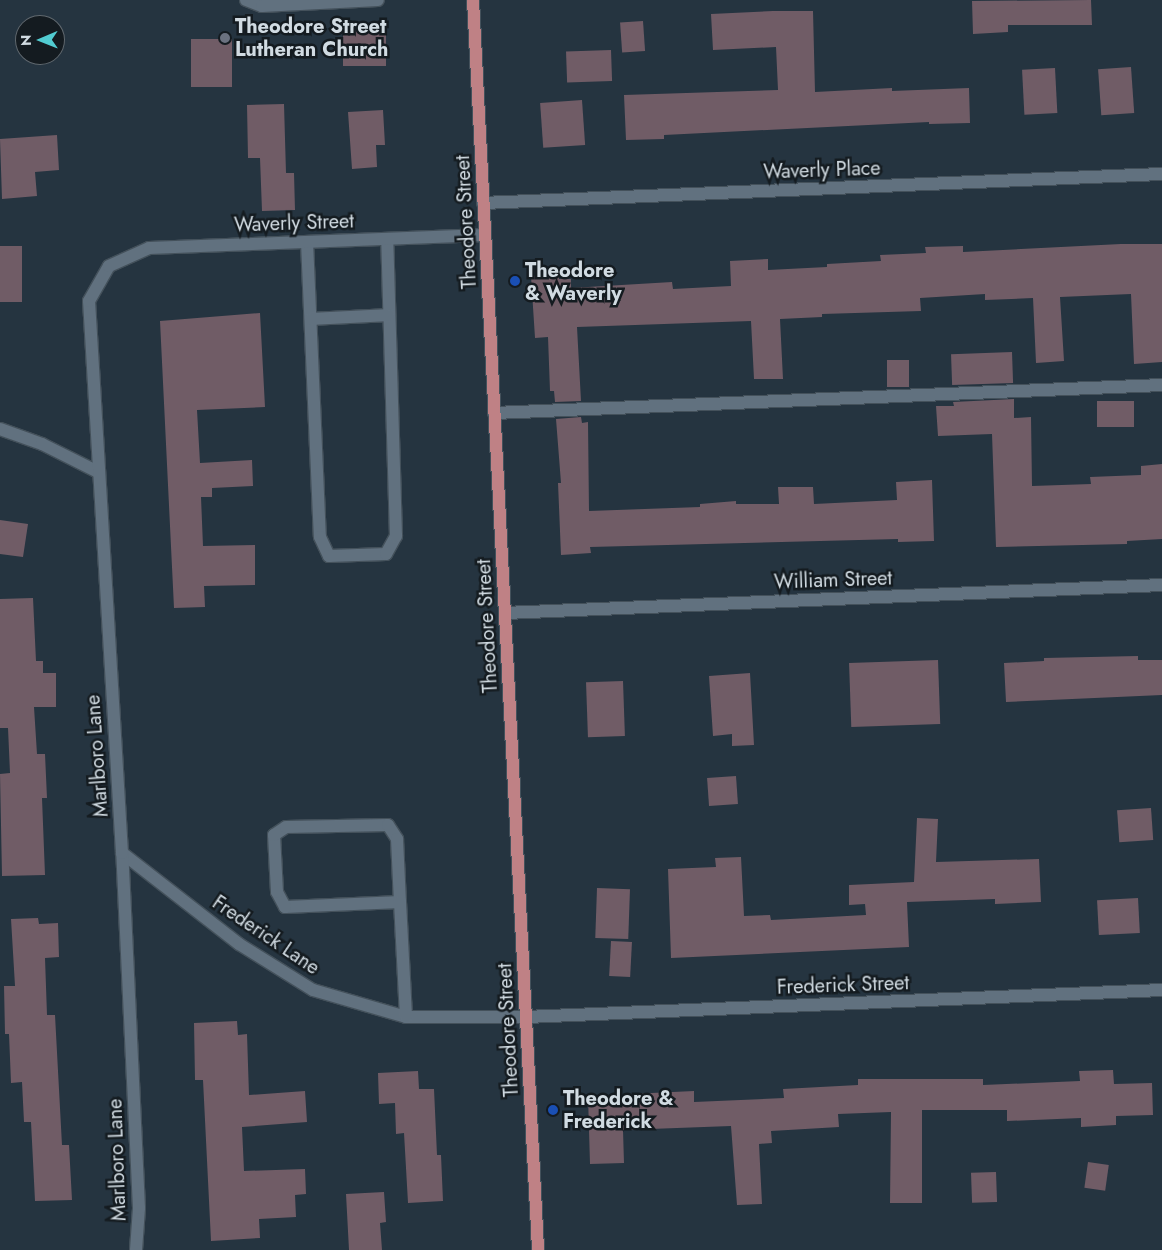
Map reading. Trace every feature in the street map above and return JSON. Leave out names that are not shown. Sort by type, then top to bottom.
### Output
[{"type":"main road","name":"Theodore Street","points":[[473,0],[538,1250]]},
{"type":"street","points":[[246,0],[262,6],[378,0]]},
{"type":"street","name":"Waverly Place","points":[[484,203],[1162,174]]},
{"type":"street","name":"Waverly Street","points":[[109,266],[149,248],[485,235]]},
{"type":"street","points":[[307,242],[320,537],[329,556],[386,554],[396,536],[387,239]]},
{"type":"street","name":"Marlboro Lane","points":[[109,266],[89,301],[122,853],[140,1208],[136,1250]]},
{"type":"street","points":[[311,319],[389,315]]},
{"type":"street","points":[[494,413],[1162,385]]},
{"type":"street","points":[[0,428],[42,444],[98,472]]},
{"type":"street","name":"William Street","points":[[505,613],[1162,585]]},
{"type":"street","points":[[400,902],[285,907],[277,892],[274,835],[286,827],[388,825],[397,839],[406,1017]]},
{"type":"street","name":"Frederick Lane","points":[[122,853],[239,944],[313,990],[406,1017],[526,1017]]},
{"type":"street","name":"Frederick Street","points":[[526,1017],[1162,990]]},
{"type":"building","points":[[1091,0],[1092,25],[1008,25],[1008,32],[973,34],[972,1]]},
{"type":"building","points":[[813,11],[815,92],[892,88],[892,91],[969,88],[970,123],[929,124],[929,122],[664,135],[664,139],[626,140],[624,95],[778,90],[776,47],[713,50],[711,14]]},
{"type":"building","points":[[643,21],[645,51],[622,53],[620,23]]},
{"type":"building","points":[[343,26],[386,26],[386,66],[343,66]]},
{"type":"building","points":[[191,39],[232,39],[232,87],[191,87]]},
{"type":"building","points":[[611,50],[612,81],[567,83],[566,52]]},
{"type":"building","points":[[1131,67],[1134,113],[1101,115],[1098,69]]},
{"type":"building","points":[[1055,68],[1057,113],[1024,115],[1022,70]]},
{"type":"building","points":[[582,100],[585,145],[543,148],[540,103]]},
{"type":"building","points":[[284,104],[286,173],[294,173],[295,210],[262,211],[260,158],[248,158],[247,105]]},
{"type":"building","points":[[383,110],[385,145],[376,145],[377,167],[352,169],[348,112]]},
{"type":"building","points":[[57,135],[59,170],[35,172],[37,196],[2,199],[0,139]]},
{"type":"building","points":[[1121,244],[1162,244],[1162,362],[1134,364],[1131,294],[1060,297],[1064,361],[1036,363],[1033,298],[985,300],[985,294],[920,298],[921,311],[822,314],[822,317],[780,319],[783,379],[754,379],[751,321],[577,327],[581,401],[555,402],[554,391],[550,391],[548,337],[535,338],[531,276],[559,274],[559,279],[571,279],[571,288],[672,282],[673,289],[731,286],[730,261],[768,259],[768,270],[827,267],[827,264],[881,261],[880,255],[926,253],[925,247],[963,246],[963,252]]},
{"type":"building","points":[[0,246],[22,246],[22,302],[0,302]]},
{"type":"building","points":[[260,313],[265,407],[197,410],[200,463],[252,460],[253,486],[212,488],[212,497],[201,497],[203,546],[255,545],[255,585],[204,586],[205,607],[174,608],[160,321]]},
{"type":"building","points":[[1012,352],[1013,383],[952,385],[951,354]]},
{"type":"building","points":[[887,360],[909,360],[909,387],[887,387]]},
{"type":"building","points":[[1014,399],[1014,418],[1031,417],[1032,486],[1091,484],[1090,477],[1141,475],[1141,466],[1162,464],[1162,539],[1127,541],[1127,544],[996,547],[992,434],[938,436],[936,406],[954,406],[953,402]]},
{"type":"building","points":[[1097,401],[1134,401],[1134,427],[1097,427]]},
{"type":"building","points":[[581,417],[582,423],[588,422],[589,511],[700,507],[700,504],[736,501],[736,504],[779,504],[778,487],[813,487],[814,504],[897,500],[896,482],[932,480],[934,541],[898,542],[898,539],[590,547],[591,553],[561,555],[558,483],[561,483],[556,419]]},
{"type":"building","points":[[0,520],[28,524],[23,557],[0,554]]},
{"type":"building","points":[[33,598],[36,661],[43,661],[43,673],[56,673],[56,707],[34,707],[37,754],[45,754],[47,798],[42,798],[45,875],[2,876],[0,774],[10,773],[8,728],[0,728],[0,599]]},
{"type":"building","points":[[1138,656],[1138,660],[1162,660],[1162,695],[1006,702],[1004,663],[1044,661],[1044,658]]},
{"type":"building","points":[[938,660],[940,724],[851,727],[849,663]]},
{"type":"building","points":[[750,673],[754,745],[732,746],[732,734],[713,736],[709,676]]},
{"type":"building","points":[[623,681],[625,736],[588,737],[586,682]]},
{"type":"building","points":[[736,776],[738,804],[709,806],[707,778]]},
{"type":"building","points":[[1151,808],[1153,840],[1119,842],[1117,810]]},
{"type":"building","points":[[917,818],[938,819],[936,862],[1039,859],[1041,902],[995,904],[995,899],[907,902],[909,947],[671,958],[668,869],[716,867],[715,858],[741,857],[744,916],[770,915],[771,920],[866,915],[865,904],[849,905],[849,885],[914,882]]},
{"type":"building","points":[[597,888],[630,889],[628,939],[595,938]]},
{"type":"building","points":[[1138,898],[1140,933],[1099,935],[1097,900]]},
{"type":"building","points":[[38,918],[39,924],[58,923],[59,957],[45,958],[47,1015],[55,1015],[62,1145],[69,1145],[72,1200],[35,1201],[31,1122],[24,1122],[22,1082],[11,1083],[9,1034],[5,1034],[4,986],[15,986],[11,919]]},
{"type":"building","points":[[611,941],[632,942],[630,977],[609,976]]},
{"type":"building","points":[[237,1021],[238,1035],[247,1034],[249,1095],[305,1091],[307,1122],[242,1127],[244,1171],[305,1169],[306,1194],[295,1195],[296,1217],[259,1219],[260,1238],[211,1241],[203,1080],[195,1080],[194,1023]]},
{"type":"building","points":[[1113,1070],[1114,1084],[1152,1083],[1153,1115],[1116,1116],[1116,1125],[1081,1127],[1081,1118],[1007,1121],[1007,1110],[922,1110],[922,1203],[890,1203],[891,1112],[838,1114],[839,1127],[771,1131],[772,1143],[759,1144],[762,1204],[737,1205],[731,1126],[623,1130],[624,1163],[590,1164],[588,1096],[694,1091],[694,1102],[784,1098],[783,1089],[858,1085],[858,1079],[983,1079],[983,1085],[1080,1081],[1079,1071]]},
{"type":"building","points":[[418,1071],[419,1089],[434,1089],[437,1155],[441,1155],[443,1201],[408,1203],[404,1133],[396,1134],[395,1103],[379,1104],[378,1073]]},
{"type":"building","points":[[1088,1162],[1109,1165],[1105,1191],[1084,1188]]},
{"type":"building","points":[[996,1172],[997,1202],[972,1203],[971,1173]]},
{"type":"building","points":[[384,1192],[386,1222],[380,1223],[382,1250],[349,1250],[346,1194]]},
{"type":"place","name":"Theodore Street Lutheran Church","points":[[225,38]]},
{"type":"place","name":"Theodore & Waverly","points":[[515,281]]},
{"type":"place","name":"Theodore & Frederick","points":[[553,1110]]}]
